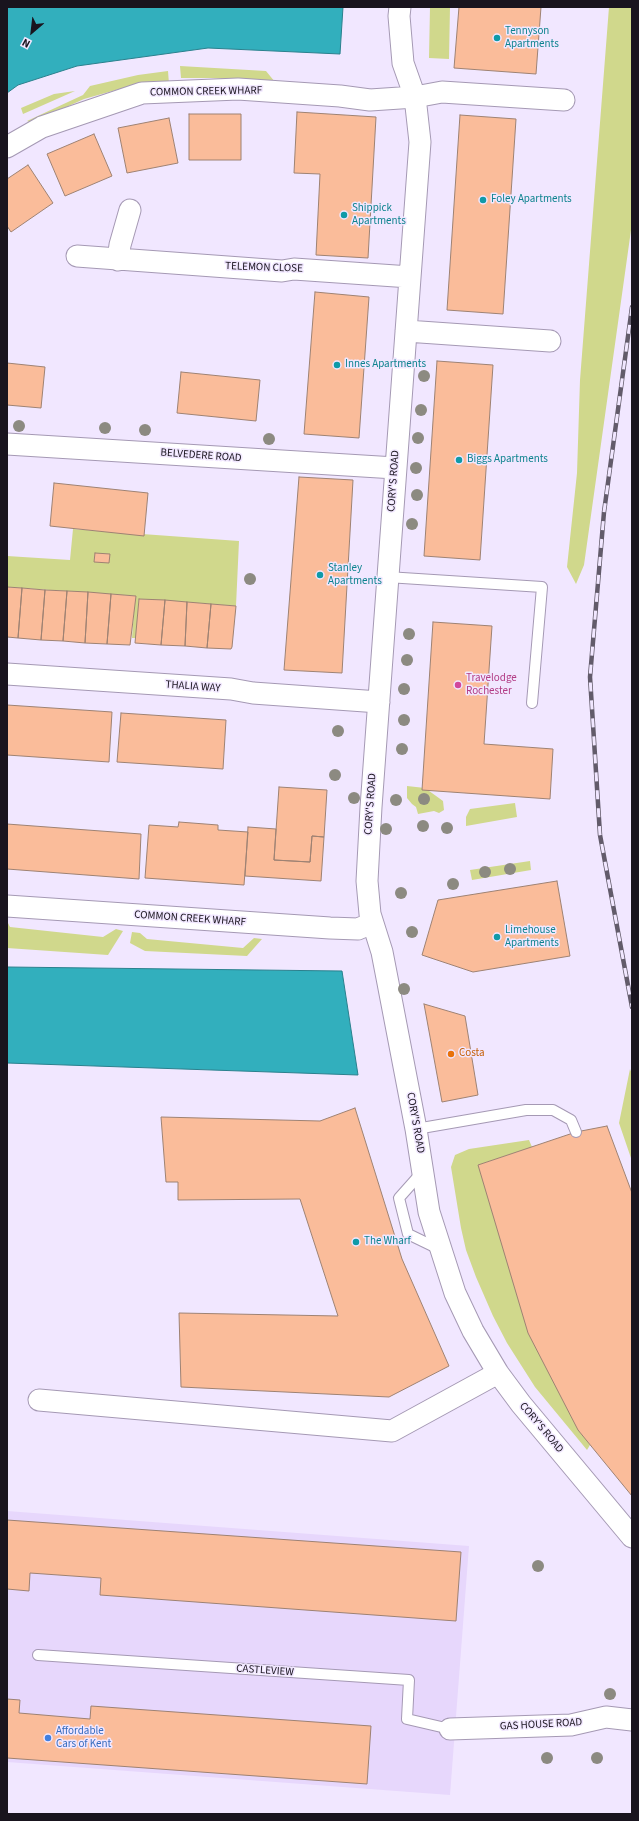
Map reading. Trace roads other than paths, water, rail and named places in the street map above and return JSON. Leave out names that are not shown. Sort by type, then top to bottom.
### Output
[{"type":"street","name":"CORY'S ROAD","points":[[400,7],[403,63],[415,97],[420,142],[387,576],[367,881],[372,923],[382,952],[388,978],[430,1212],[441,1250],[456,1292],[474,1331],[498,1373],[526,1410],[632,1537]]},
{"type":"street","name":"COMMON CREEK WHARF","points":[[7,147],[42,127],[142,93],[238,89],[340,96],[370,100],[415,97],[442,92],[564,100]]},
{"type":"street","points":[[118,260],[120,245],[130,210]]},
{"type":"street","name":"TELEMON CLOSE","points":[[77,256],[282,271],[294,269],[410,277]]},
{"type":"street","points":[[406,331],[550,341]]},
{"type":"street","name":"BELVEDERE ROAD","points":[[7,444],[395,468]]},
{"type":"street","name":"THALIA WAY","points":[[7,674],[231,689],[253,693],[379,702]]},
{"type":"street","name":"COMMON CREEK WHARF","points":[[7,906],[330,928],[358,929],[372,923]]},
{"type":"street","points":[[39,1400],[392,1431],[498,1373]]},
{"type":"street","name":"GAS HOUSE ROAD","points":[[450,1730],[571,1725],[606,1718],[632,1720]]},
{"type":"lane","points":[[387,576],[542,587],[532,703]]},
{"type":"lane","points":[[416,1129],[526,1110],[553,1110],[571,1120],[576,1132]]},
{"type":"lane","points":[[423,1170],[399,1198],[408,1234],[441,1250]]},
{"type":"lane","name":"CASTLEVIEW","points":[[38,1655],[409,1680],[407,1719],[450,1730]]},
{"type":"water","points":[[7,7],[343,7],[340,54],[208,48],[77,66],[18,85],[7,93]]},
{"type":"water","points":[[7,967],[342,971],[358,1075],[7,1063]]},
{"type":"railway","points":[[632,307],[604,512],[590,677],[600,835],[632,1007]]},
{"type":"place","name":"Tennyson Apartments","points":[[497,38]]},
{"type":"place","name":"Foley Apartments","points":[[483,200]]},
{"type":"place","name":"Shippick Apartments","points":[[344,215]]},
{"type":"place","name":"Innes Apartments","points":[[337,365]]},
{"type":"place","name":"Biggs Apartments","points":[[459,460]]},
{"type":"place","name":"Stanley Apartments","points":[[320,575]]},
{"type":"place","name":"Travelodge Rochester","points":[[458,685]]},
{"type":"place","name":"Limehouse Apartments","points":[[497,937]]},
{"type":"place","name":"Costa","points":[[451,1054]]},
{"type":"place","name":"The Wharf","points":[[356,1242]]},
{"type":"place","name":"Affordable Cars of Kent","points":[[48,1738]]}]
